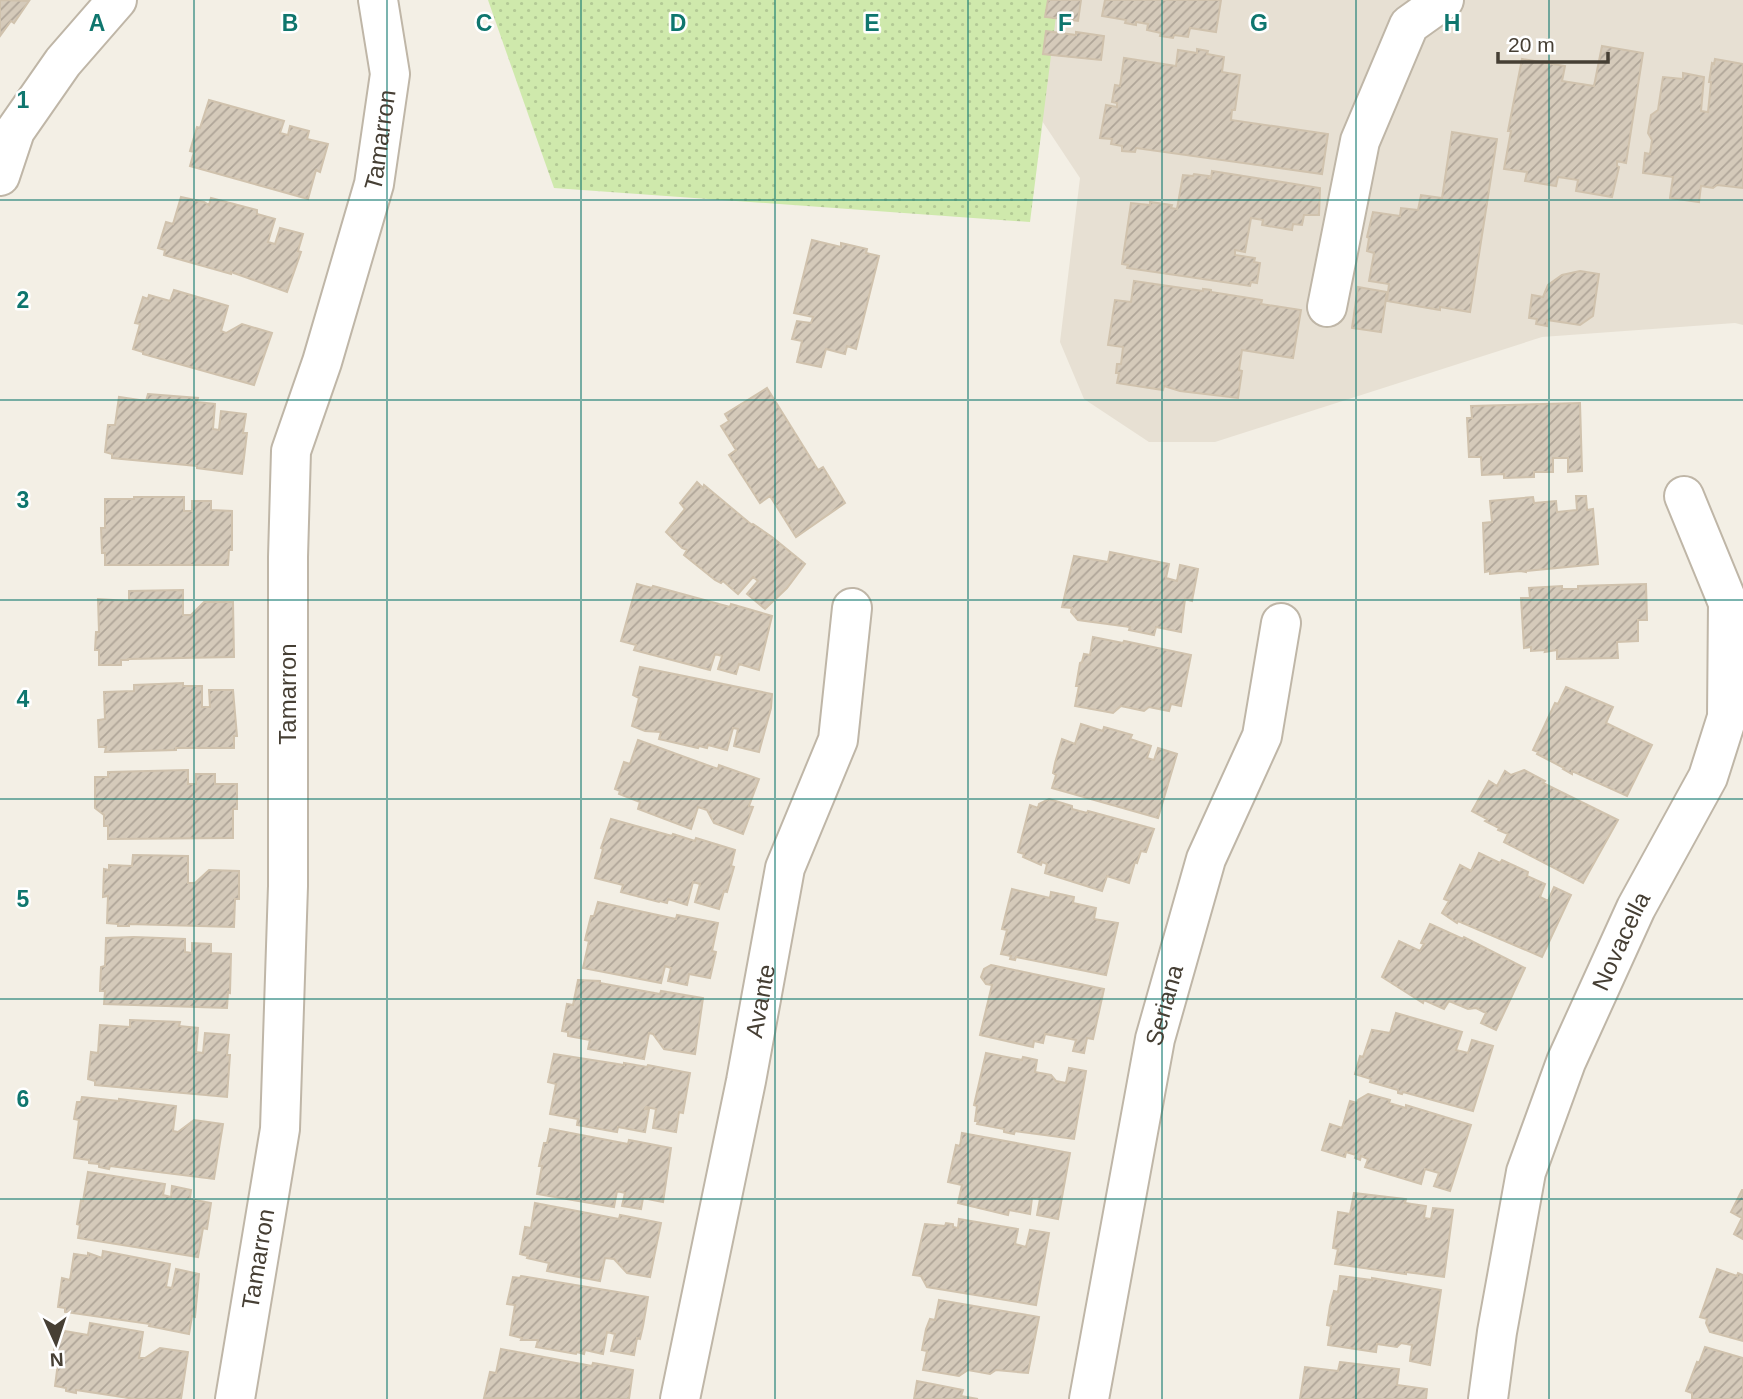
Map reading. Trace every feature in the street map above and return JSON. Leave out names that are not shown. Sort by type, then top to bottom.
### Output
[{"type":"street","points":[[0,176],[15,131],[63,62],[117,0]]},
{"type":"street","name":"Tamarron","points":[[234,1399],[280,1129],[288,886],[288,556],[291,451],[322,362],[374,184],[390,74],[378,0]]},
{"type":"street","points":[[1327,307],[1360,141],[1409,25],[1444,0]]},
{"type":"street","name":"Novacella","points":[[1488,1399],[1497,1332],[1526,1172],[1566,1062],[1636,908],[1707,776],[1727,717],[1728,603],[1684,496]]},
{"type":"street","name":"Avante","points":[[680,1399],[746,1081],[785,868],[838,740],[852,608]]},
{"type":"street","name":"Seriana","points":[[1089,1399],[1155,1039],[1206,859],[1262,736],[1281,623]]},
{"type":"shaded area","points":[[990,0],[1743,0],[1743,325],[1735,323],[1542,337],[1215,442],[1149,442],[1084,399],[1060,342],[1080,178],[987,38]]},
{"type":"green space","points":[[488,0],[1058,0],[1030,222],[554,188]]},
{"type":"building","points":[[0,0],[29,1],[14,23],[11,21],[0,36]]},
{"type":"building","points":[[1048,0],[1081,0],[1078,21],[1045,17]]},
{"type":"building","points":[[1105,0],[1221,0],[1216,32],[1190,28],[1188,37],[1174,35],[1173,38],[1147,30],[1148,24],[1136,22],[1136,25],[1125,23],[1126,20],[1102,16]]},
{"type":"building","points":[[1046,31],[1104,36],[1101,60],[1043,54]]},
{"type":"building","points":[[1602,46],[1643,53],[1626,163],[1617,161],[1619,167],[1612,197],[1576,191],[1578,180],[1558,177],[1556,186],[1525,181],[1527,172],[1504,169],[1511,131],[1508,131],[1522,59],[1565,66],[1562,81],[1594,86]]},
{"type":"building","points":[[1197,49],[1224,57],[1222,72],[1240,75],[1231,120],[1328,134],[1322,174],[1136,148],[1135,152],[1122,151],[1122,146],[1111,144],[1112,139],[1100,138],[1106,105],[1117,107],[1117,103],[1112,102],[1115,85],[1120,86],[1124,58],[1176,66],[1178,50],[1197,53]]},
{"type":"building","points":[[1715,59],[1743,64],[1743,188],[1701,186],[1699,202],[1670,198],[1673,177],[1643,173],[1645,153],[1650,154],[1652,140],[1648,133],[1651,115],[1658,110],[1663,77],[1683,79],[1683,73],[1704,77],[1701,111],[1708,112],[1709,82]]},
{"type":"building","points":[[209,100],[284,121],[280,133],[288,135],[290,126],[309,131],[307,139],[328,144],[320,172],[316,170],[308,199],[190,166],[194,152],[190,151]]},
{"type":"building","points":[[1452,132],[1497,139],[1470,312],[1387,301],[1389,284],[1369,281],[1374,253],[1367,251],[1367,237],[1373,212],[1400,216],[1401,208],[1418,210],[1421,195],[1442,198]]},
{"type":"building","points":[[1212,171],[1320,188],[1319,215],[1304,215],[1302,225],[1293,224],[1292,230],[1262,225],[1263,220],[1251,218],[1245,252],[1235,250],[1235,255],[1255,258],[1254,262],[1260,263],[1257,283],[1251,282],[1250,286],[1127,268],[1128,265],[1122,264],[1131,203],[1150,205],[1150,202],[1172,205],[1171,208],[1177,209],[1183,175],[1209,176],[1211,179]]},
{"type":"building","points":[[181,197],[209,205],[211,198],[257,210],[257,214],[275,219],[268,242],[275,244],[280,228],[303,234],[298,251],[301,252],[287,292],[231,272],[164,255],[165,250],[158,248],[166,222],[173,224]]},
{"type":"building","points":[[812,240],[841,247],[841,243],[867,249],[866,253],[879,256],[856,349],[847,346],[845,354],[826,349],[821,367],[797,362],[802,341],[792,339],[797,321],[811,323],[813,317],[794,313]]},
{"type":"building","points":[[1580,271],[1599,274],[1593,316],[1580,325],[1547,320],[1547,326],[1536,324],[1537,319],[1529,318],[1532,295],[1543,297],[1548,285],[1562,275]]},
{"type":"building","points":[[1134,281],[1211,290],[1262,300],[1261,304],[1301,310],[1293,358],[1242,350],[1238,398],[1180,391],[1164,386],[1163,390],[1117,383],[1117,364],[1121,364],[1123,347],[1108,345],[1115,300],[1131,302]]},
{"type":"building","points":[[1358,287],[1387,292],[1381,332],[1352,328]]},
{"type":"building","points":[[174,290],[228,306],[221,331],[226,333],[242,324],[272,333],[254,385],[133,349],[140,324],[135,323],[143,297],[148,299],[149,295],[170,301]]},
{"type":"building","points":[[767,388],[818,470],[823,467],[845,503],[796,537],[770,496],[760,503],[729,455],[736,450],[721,426],[729,421],[725,414]]},
{"type":"building","points":[[148,394],[198,398],[197,402],[215,404],[213,429],[219,430],[221,411],[246,414],[243,433],[247,433],[242,474],[197,466],[112,458],[112,454],[105,452],[108,425],[115,425],[119,397],[146,401]]},
{"type":"building","points":[[1580,403],[1582,471],[1568,472],[1568,458],[1553,458],[1553,472],[1534,472],[1534,477],[1504,478],[1504,474],[1482,475],[1481,457],[1469,457],[1467,418],[1472,418],[1471,406]]},
{"type":"building","points":[[697,482],[805,564],[787,588],[765,609],[747,594],[758,581],[753,577],[738,594],[723,581],[721,583],[715,580],[684,555],[687,550],[666,532],[685,509],[680,503]]},
{"type":"building","points":[[1576,496],[1586,496],[1587,510],[1593,509],[1598,564],[1526,572],[1485,572],[1483,523],[1492,522],[1490,501],[1533,497],[1534,503],[1556,501],[1557,512],[1577,510]]},
{"type":"building","points":[[184,497],[184,511],[192,511],[192,501],[211,501],[211,510],[232,511],[232,550],[229,550],[228,565],[105,565],[101,528],[105,528],[105,499]]},
{"type":"building","points":[[1110,552],[1169,564],[1166,578],[1177,581],[1180,565],[1198,569],[1192,601],[1185,599],[1181,632],[1156,627],[1154,635],[1129,630],[1130,627],[1078,620],[1071,612],[1072,608],[1062,607],[1074,556],[1108,562]]},
{"type":"building","points":[[637,584],[730,607],[731,604],[772,616],[759,670],[739,664],[736,674],[718,669],[722,656],[715,654],[710,670],[634,650],[636,645],[621,641]]},
{"type":"building","points":[[1646,584],[1647,620],[1638,620],[1638,641],[1617,642],[1618,658],[1557,659],[1557,650],[1545,652],[1546,650],[1531,651],[1531,647],[1524,648],[1521,598],[1530,598],[1529,588],[1562,586],[1562,589],[1578,589],[1578,586]]},
{"type":"building","points":[[183,590],[183,615],[191,615],[204,602],[233,602],[234,657],[128,659],[121,660],[121,665],[99,665],[99,650],[95,650],[96,632],[99,632],[98,599],[129,601],[129,591]]},
{"type":"building","points":[[1093,637],[1191,655],[1181,706],[1171,704],[1169,711],[1149,707],[1144,711],[1121,706],[1113,713],[1075,706],[1080,663],[1084,654],[1090,655]]},
{"type":"building","points":[[640,667],[772,694],[759,752],[734,746],[738,729],[733,728],[727,750],[708,745],[707,748],[698,748],[659,739],[661,732],[645,731],[632,726],[639,698],[633,695]]},
{"type":"building","points":[[183,683],[183,686],[202,686],[202,707],[210,707],[209,690],[233,690],[237,736],[234,736],[234,748],[105,752],[106,747],[99,747],[98,720],[105,719],[104,692],[134,691],[134,685]]},
{"type":"building","points":[[1566,687],[1613,707],[1606,723],[1652,745],[1627,796],[1572,771],[1572,774],[1533,750],[1555,703],[1558,704]]},
{"type":"building","points":[[1081,724],[1103,731],[1104,727],[1132,735],[1130,739],[1151,746],[1147,758],[1154,760],[1158,748],[1177,754],[1158,818],[1052,788],[1062,739],[1075,744]]},
{"type":"building","points":[[638,740],[718,769],[719,765],[759,779],[743,834],[714,823],[707,810],[698,807],[691,829],[638,809],[640,802],[619,794],[620,791],[615,789],[624,762],[630,764]]},
{"type":"building","points":[[188,770],[188,784],[196,784],[196,774],[215,774],[215,784],[237,784],[237,809],[233,809],[233,838],[108,839],[108,826],[104,826],[104,815],[95,808],[95,777],[108,777],[108,772]]},
{"type":"building","points":[[1524,770],[1545,781],[1543,783],[1618,820],[1583,883],[1504,842],[1508,834],[1472,811],[1489,781],[1497,786],[1505,771],[1511,775]]},
{"type":"building","points":[[1049,799],[1072,806],[1072,809],[1154,829],[1146,852],[1141,851],[1137,863],[1135,862],[1129,883],[1107,876],[1102,891],[1045,873],[1047,864],[1042,862],[1041,865],[1018,852],[1030,805],[1038,808],[1039,804]]},
{"type":"building","points":[[611,819],[672,836],[673,834],[695,841],[696,838],[735,850],[731,866],[734,867],[719,909],[695,902],[700,884],[693,882],[687,905],[668,899],[667,903],[659,902],[621,892],[623,885],[595,878]]},
{"type":"building","points":[[1479,853],[1528,872],[1527,876],[1545,884],[1540,897],[1548,901],[1554,887],[1571,895],[1542,957],[1458,921],[1457,923],[1442,913],[1449,901],[1444,899],[1460,865],[1471,871]]},
{"type":"building","points":[[133,855],[188,856],[188,883],[195,883],[209,870],[239,871],[239,899],[235,899],[234,927],[118,926],[107,923],[108,896],[103,897],[104,869],[109,870],[109,865],[132,866]]},
{"type":"building","points":[[1012,889],[1050,898],[1051,892],[1074,897],[1073,903],[1096,908],[1094,919],[1118,923],[1106,975],[1016,957],[1015,960],[1010,959],[1011,956],[1001,954],[1007,930],[1002,929]]},
{"type":"building","points":[[598,902],[676,919],[677,915],[718,923],[712,951],[716,952],[710,978],[689,974],[687,985],[668,981],[671,968],[665,966],[661,983],[583,968],[589,941],[585,940]]},
{"type":"building","points":[[1430,924],[1463,939],[1464,937],[1525,968],[1496,1030],[1481,1023],[1486,1013],[1476,1008],[1468,1009],[1449,1001],[1444,1009],[1424,1000],[1423,1003],[1382,977],[1399,941],[1420,951]]},
{"type":"building","points":[[106,938],[185,939],[185,952],[192,953],[192,943],[211,944],[211,953],[231,954],[227,1008],[104,1004],[105,991],[100,991],[101,967],[105,966]]},
{"type":"building","points":[[991,965],[1104,989],[1093,1039],[1087,1038],[1084,1053],[1073,1051],[1076,1040],[1045,1034],[1043,1043],[1034,1041],[1033,1047],[980,1035],[992,985],[986,984],[981,977],[984,969]]},
{"type":"building","points":[[578,980],[600,981],[660,994],[661,991],[703,998],[695,1054],[664,1049],[653,1034],[649,1033],[644,1059],[588,1049],[590,1040],[568,1036],[568,1032],[562,1031],[567,1004],[573,1005]]},
{"type":"building","points":[[1396,1013],[1462,1032],[1456,1050],[1468,1053],[1472,1040],[1493,1046],[1473,1111],[1403,1092],[1398,1093],[1398,1090],[1370,1082],[1371,1079],[1355,1074],[1372,1030],[1390,1033]]},
{"type":"building","points":[[130,1020],[180,1022],[179,1026],[198,1028],[196,1052],[203,1053],[205,1033],[229,1035],[227,1097],[95,1085],[95,1081],[88,1079],[91,1052],[98,1053],[100,1025],[130,1027]]},
{"type":"building","points":[[986,1053],[1037,1060],[1035,1072],[1051,1075],[1056,1081],[1066,1083],[1069,1068],[1086,1071],[1074,1139],[1015,1131],[1014,1134],[1004,1132],[1004,1129],[977,1124],[977,1106],[974,1105]]},
{"type":"building","points":[[554,1054],[624,1065],[648,1065],[690,1073],[683,1113],[679,1112],[676,1132],[653,1128],[656,1109],[646,1107],[645,1109],[649,1109],[645,1132],[618,1127],[617,1132],[577,1125],[578,1119],[550,1114],[556,1084],[548,1082]]},
{"type":"building","points":[[1368,1094],[1390,1100],[1389,1103],[1406,1108],[1406,1105],[1471,1125],[1450,1191],[1434,1186],[1439,1173],[1425,1169],[1421,1184],[1365,1167],[1368,1159],[1361,1156],[1360,1160],[1355,1158],[1356,1155],[1346,1152],[1345,1157],[1322,1150],[1330,1124],[1342,1128],[1350,1101],[1357,1103]]},
{"type":"building","points":[[82,1097],[176,1106],[173,1131],[178,1132],[194,1120],[223,1124],[214,1179],[110,1166],[109,1169],[89,1163],[89,1160],[74,1158],[79,1120],[74,1119],[77,1102],[81,1102]]},
{"type":"building","points":[[550,1129],[628,1144],[629,1140],[671,1148],[663,1202],[643,1198],[641,1209],[622,1206],[625,1193],[617,1191],[614,1207],[537,1194],[542,1166],[539,1166]]},
{"type":"building","points":[[962,1133],[1070,1153],[1058,1219],[1037,1215],[1040,1199],[1032,1198],[1030,1214],[1009,1210],[1008,1215],[958,1203],[962,1185],[948,1182],[956,1145],[960,1146]]},
{"type":"building","points":[[88,1172],[165,1184],[163,1195],[171,1197],[172,1186],[191,1190],[190,1199],[211,1203],[207,1229],[203,1228],[198,1257],[78,1238],[80,1225],[77,1224]]},
{"type":"building","points":[[1742,1190],[1743,1239],[1734,1234],[1742,1218],[1731,1212]]},
{"type":"building","points":[[1354,1193],[1406,1199],[1405,1203],[1426,1206],[1424,1218],[1431,1219],[1433,1208],[1453,1210],[1444,1277],[1335,1264],[1338,1249],[1333,1248],[1338,1212],[1350,1214]]},
{"type":"building","points":[[535,1203],[619,1219],[620,1215],[661,1223],[650,1277],[627,1273],[614,1259],[605,1258],[600,1281],[547,1271],[549,1263],[520,1254],[525,1227],[531,1228]]},
{"type":"building","points":[[959,1219],[1018,1229],[1015,1244],[1026,1247],[1030,1230],[1049,1233],[1036,1305],[927,1287],[921,1276],[913,1275],[925,1224],[945,1226],[946,1223],[958,1228]]},
{"type":"building","points":[[103,1251],[170,1264],[166,1287],[172,1288],[176,1269],[199,1274],[195,1317],[192,1316],[189,1334],[149,1326],[150,1324],[65,1312],[65,1308],[58,1307],[62,1278],[70,1280],[74,1254],[88,1256],[88,1253],[102,1258]]},
{"type":"building","points":[[1717,1269],[1737,1276],[1738,1273],[1743,1275],[1743,1341],[1710,1332],[1707,1319],[1700,1317]]},
{"type":"building","points":[[521,1276],[648,1297],[634,1355],[611,1351],[615,1334],[607,1332],[603,1354],[585,1350],[584,1354],[576,1354],[536,1347],[538,1340],[521,1340],[522,1338],[510,1335],[515,1305],[507,1304],[513,1277]]},
{"type":"building","points":[[1340,1276],[1372,1278],[1441,1290],[1430,1365],[1410,1361],[1412,1345],[1401,1343],[1397,1347],[1377,1344],[1376,1352],[1328,1345],[1330,1306],[1334,1291],[1338,1292]]},
{"type":"building","points":[[939,1300],[1039,1317],[1028,1373],[996,1370],[990,1374],[968,1370],[959,1376],[923,1370],[927,1351],[922,1350],[926,1329],[930,1319],[935,1320]]},
{"type":"building","points":[[90,1323],[143,1332],[139,1358],[145,1358],[160,1348],[188,1352],[181,1399],[135,1399],[76,1390],[76,1393],[55,1386],[58,1363],[52,1362],[57,1334],[63,1335],[64,1331],[88,1335]]},
{"type":"building","points":[[1705,1347],[1743,1358],[1743,1399],[1692,1399],[1692,1393],[1686,1391]]},
{"type":"building","points":[[501,1349],[592,1366],[593,1363],[633,1370],[629,1399],[484,1398],[490,1372],[496,1373]]},
{"type":"building","points":[[1340,1362],[1399,1369],[1397,1385],[1427,1389],[1426,1399],[1300,1399],[1305,1367],[1338,1371]]},
{"type":"building","points":[[917,1381],[963,1390],[961,1396],[978,1399],[914,1399]]}]
